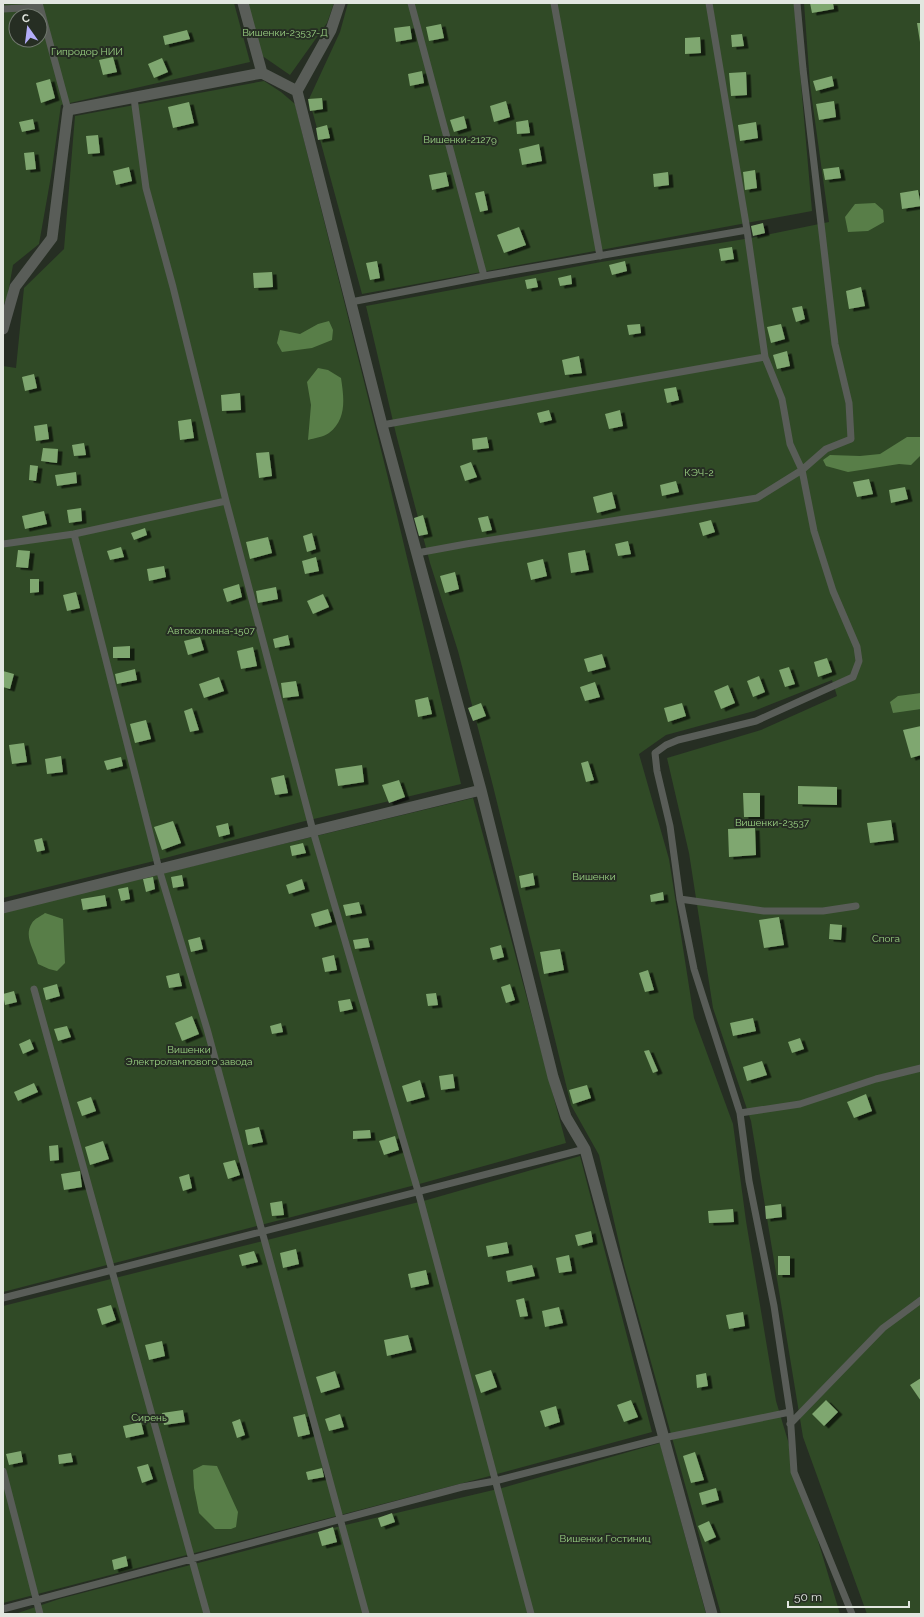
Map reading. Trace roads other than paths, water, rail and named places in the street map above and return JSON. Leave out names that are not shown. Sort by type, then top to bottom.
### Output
[{"type":"street","points":[[243,3],[262,73]]},
{"type":"street","points":[[340,3],[331,30],[297,91],[382,425],[481,790],[553,1077],[566,1117],[585,1149],[712,1614]]},
{"type":"street","points":[[3,329],[15,287],[52,238],[68,110],[262,73],[297,91]]},
{"type":"street","points":[[3,908],[160,868],[481,790]]},
{"type":"lane","points":[[411,3],[484,276]]},
{"type":"lane","points":[[554,3],[600,256]]},
{"type":"lane","points":[[709,3],[747,230],[765,357],[782,399],[790,444],[802,470],[814,531],[833,591],[857,647],[859,661],[853,677],[756,721],[678,740],[655,752],[657,771],[670,826],[680,898],[694,969],[740,1113],[749,1181],[774,1306],[790,1412],[794,1472],[852,1614]]},
{"type":"lane","points":[[417,553],[474,542],[757,498],[802,470],[826,449],[852,439],[849,403],[835,344],[803,69],[797,3]]},
{"type":"lane","points":[[3,9],[40,5],[68,110]]},
{"type":"lane","points":[[134,98],[146,188],[173,287],[226,502],[313,831],[418,1191],[531,1614]]},
{"type":"lane","points":[[351,302],[484,276],[747,230]]},
{"type":"lane","points":[[382,425],[765,357]]},
{"type":"lane","points":[[3,544],[74,534],[226,502]]},
{"type":"lane","points":[[74,534],[160,868],[207,1029],[366,1614]]},
{"type":"lane","points":[[680,898],[764,911],[823,911],[856,906]]},
{"type":"lane","points":[[34,989],[207,1614]]},
{"type":"lane","points":[[740,1113],[800,1104],[876,1079],[921,1068]]},
{"type":"lane","points":[[3,1298],[585,1149]]},
{"type":"lane","points":[[790,1424],[883,1328],[921,1300]]},
{"type":"lane","points":[[3,1609],[462,1487],[495,1481],[663,1438],[790,1412]]},
{"type":"lane","points":[[3,1471],[40,1614]]},
{"type":"park label","name":"Вишенки-23537-Д","points":[[285,32]]},
{"type":"park label","name":"Гипродор НИИ","points":[[87,51]]},
{"type":"park label","name":"Вишенки-21279","points":[[460,139]]},
{"type":"park label","name":"КЭЧ-2","points":[[699,472]]},
{"type":"park label","name":"Автоколонна-1507","points":[[211,630]]},
{"type":"park label","name":"Вишенки-23537","points":[[772,822]]},
{"type":"park label","name":"Вишенки","points":[[594,876]]},
{"type":"park label","name":"Спога","points":[[886,938]]},
{"type":"park label","name":"Вишенки Электролампового завода","points":[[189,1054]]},
{"type":"park label","name":"Сирень","points":[[149,1417]]},
{"type":"park label","name":"Вишенки Гостиниц","points":[[605,1538]]}]
